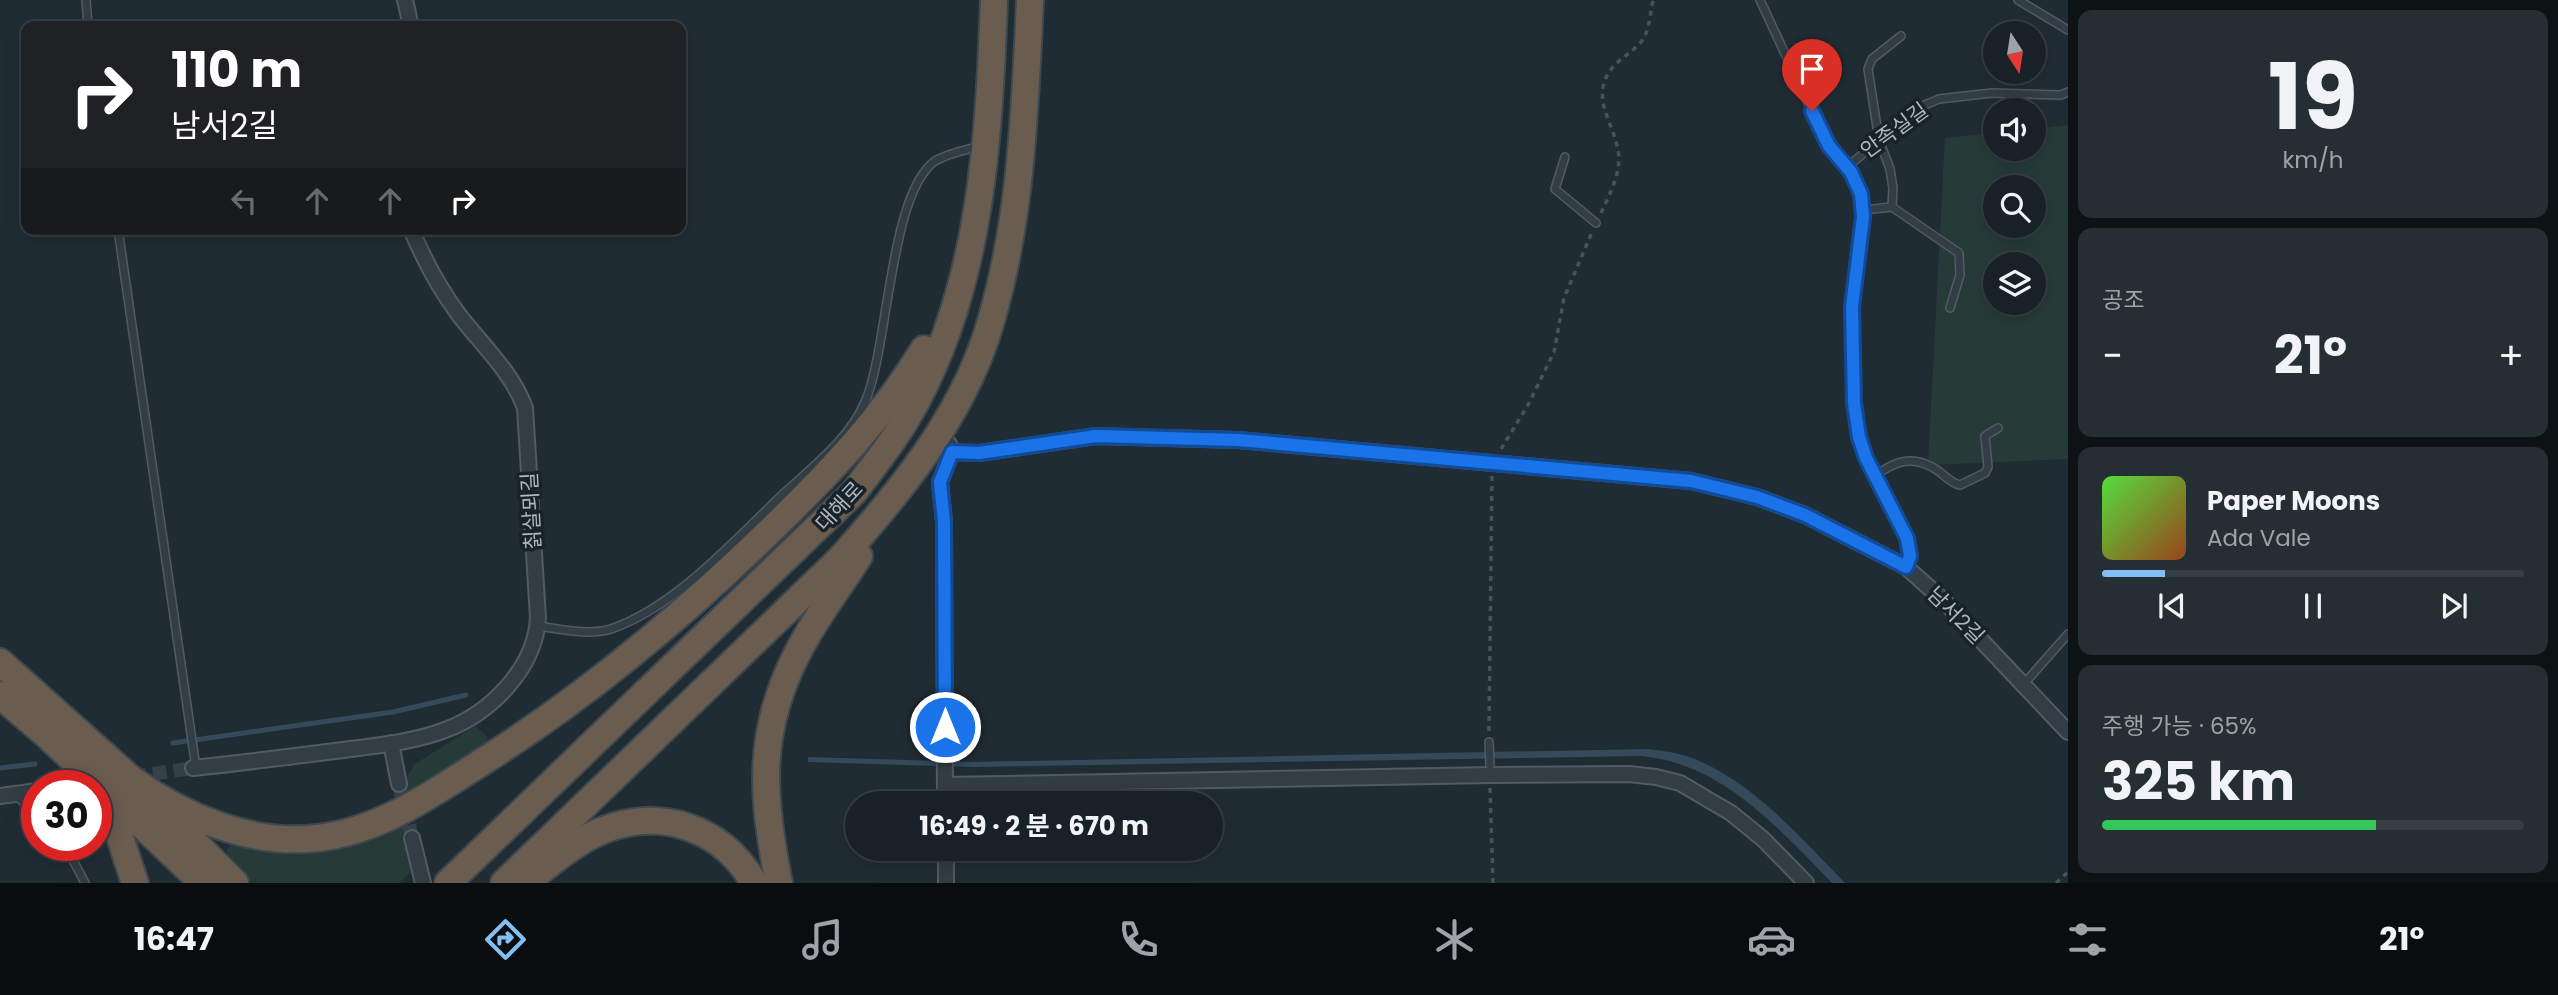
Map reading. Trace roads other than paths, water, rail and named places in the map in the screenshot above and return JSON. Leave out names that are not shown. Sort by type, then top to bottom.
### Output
[{"type":"highway","name":"대해로","points":[[449,883],[854,492],[889,446],[918,400],[947,329],[971,247],[984,144],[994,0]]},
{"type":"highway","name":"대해로","points":[[504,883],[841,558],[902,487],[957,401],[985,339],[1004,270],[1018,169],[1030,0]]},
{"type":"highway","points":[[131,779],[156,797],[210,822],[246,832],[294,840],[337,835],[376,824],[439,789],[557,711],[627,659],[689,606],[803,499],[865,435],[906,379],[962,278]]},
{"type":"highway","points":[[779,883],[768,829],[765,788],[768,741],[778,696],[799,649],[902,487]]},
{"type":"highway","points":[[0,663],[26,683],[131,779],[235,883]]},
{"type":"highway","points":[[0,695],[78,770]]},
{"type":"highway","points":[[112,802],[202,883]]},
{"type":"highway","points":[[112,819],[135,883]]},
{"type":"highway","points":[[525,883],[579,843],[599,832],[619,825],[656,820],[690,827],[707,835],[738,860],[754,883]]},
{"type":"street","points":[[405,0],[410,21]]},
{"type":"street","name":"칡살뫼길","points":[[195,768],[391,743],[445,730],[474,716],[496,699],[530,652],[538,626],[525,408],[491,353],[437,285],[414,235]]},
{"type":"street","points":[[942,426],[952,452],[940,482],[944,522],[945,791]]},
{"type":"street","name":"남서2길","points":[[952,452],[979,453],[1096,436],[1238,440],[1691,481],[1757,497],[1805,515],[1906,567],[1944,601],[2068,732]]},
{"type":"street","points":[[391,743],[399,784]]},
{"type":"street","points":[[945,781],[1335,780],[1490,770],[1629,774],[1679,783],[1731,813],[1763,839],[1806,883]]},
{"type":"street","points":[[0,796],[21,793]]},
{"type":"street","points":[[412,838],[423,883]]},
{"type":"street","points":[[946,861],[946,883]]},
{"type":"lane","points":[[86,0],[88,21]]},
{"type":"lane","name":"안족실길","points":[[1760,0],[1829,146],[1857,182],[1863,210],[1852,307],[1854,403],[1859,437],[1875,476],[1907,538],[1910,556],[1906,567]]},
{"type":"lane","points":[[2018,0],[2068,30]]},
{"type":"lane","points":[[1892,207],[1890,169],[1879,140],[1868,69],[1872,58],[1901,36]]},
{"type":"lane","name":"안족실길","points":[[1847,167],[1920,107],[1939,99],[1992,93],[2061,95],[2068,92]]},
{"type":"lane","points":[[538,626],[598,632],[623,624],[651,609],[699,573],[829,450],[855,420],[872,386],[902,225],[915,189],[924,173],[936,161],[984,144]]},
{"type":"lane","points":[[1565,157],[1555,189],[1596,223]]},
{"type":"lane","points":[[1863,210],[1892,207],[1959,253],[1960,275],[1950,308]]},
{"type":"lane","points":[[119,235],[195,768]]},
{"type":"lane","points":[[1875,476],[1895,461],[1907,460],[1935,468],[1953,483],[1960,485],[1985,473],[1988,467],[1985,436],[1998,428]]},
{"type":"lane","points":[[2023,685],[2068,634]]},
{"type":"lane","points":[[1489,742],[1490,770]]},
{"type":"lane","points":[[15,794],[21,800]]},
{"type":"lane","points":[[74,861],[86,883]]},
{"type":"water","points":[[1648,749],[1695,759],[1738,783],[1776,814],[1845,883],[1832,883],[1769,820],[1723,785],[1670,761],[1641,756],[971,767],[808,762],[808,757],[971,762]]},
{"type":"waterway","points":[[173,743],[393,712],[466,695]]},
{"type":"waterway","points":[[0,768],[35,764]]},
{"type":"tunnel","points":[[132,777],[193,768]]},
{"type":"tunnel","points":[[399,784],[412,838]]}]
